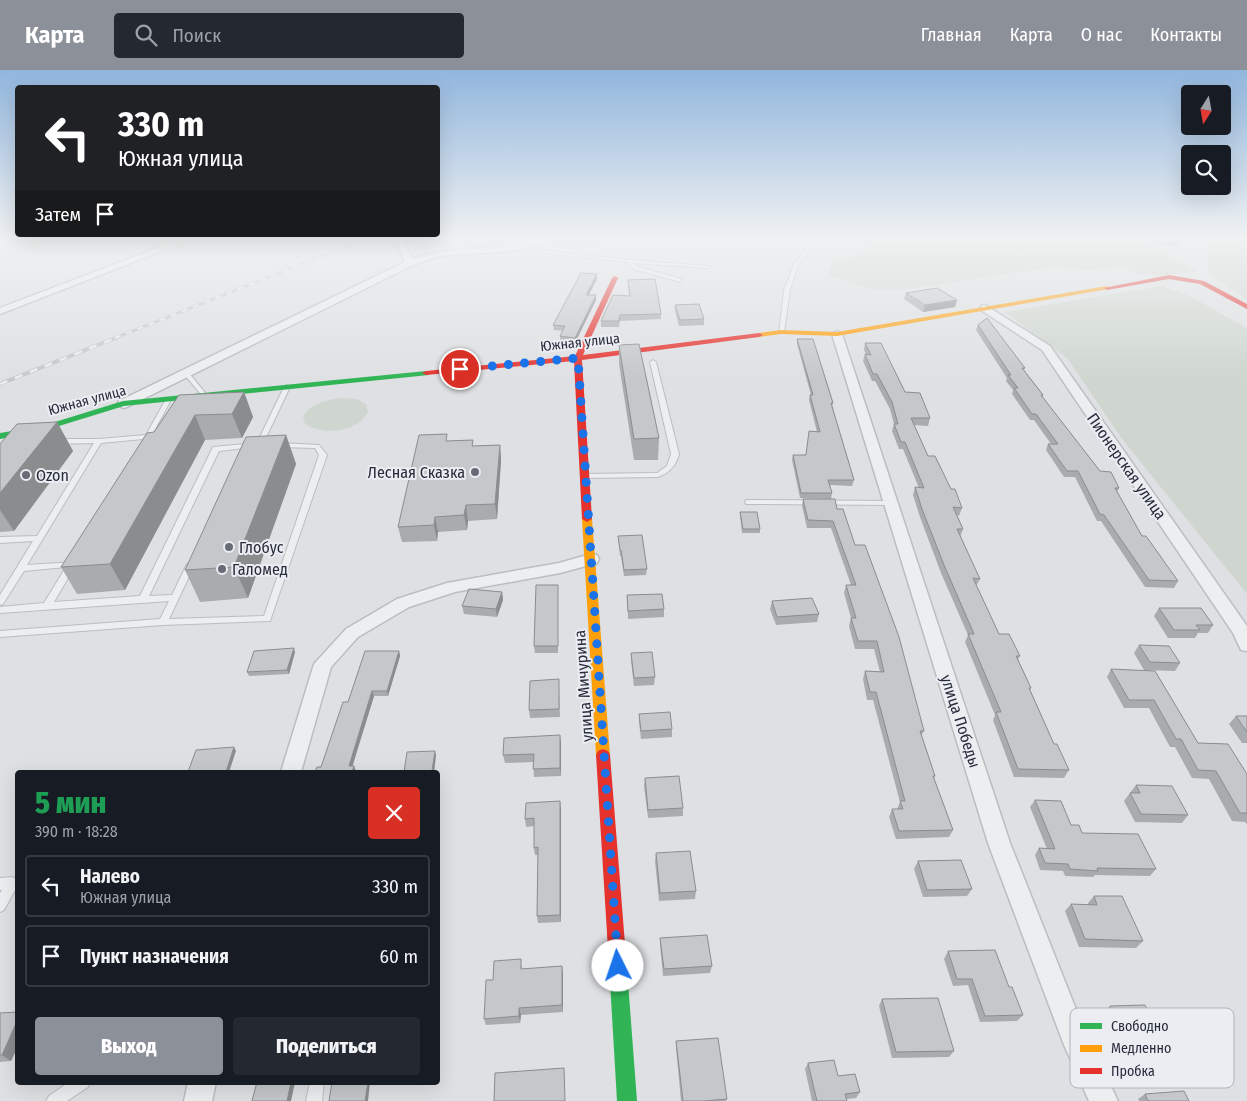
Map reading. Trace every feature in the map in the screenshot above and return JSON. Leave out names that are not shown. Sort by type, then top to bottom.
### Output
[{"type":"street","points":[[0,311],[68,285]]},
{"type":"street","points":[[123,404],[365,285]]},
{"type":"street","name":"улица Мичурина","points":[[612,285],[578,358],[627,1101]]},
{"type":"street","name":"Южная улица","points":[[0,436],[43,428],[123,404],[578,358],[781,332],[837,334],[1121,285]]},
{"type":"street","name":"Южная улица","points":[[1208,285],[1247,307]]},
{"type":"street","name":"Пионерская улица","points":[[985,308],[1046,348],[1241,631],[1247,645]]},
{"type":"street","name":"улица Победы","points":[[837,334],[999,843],[1070,1028]]},
{"type":"street","points":[[292,770],[323,664],[352,633],[403,603],[453,587],[560,568],[591,559]]},
{"type":"street","points":[[198,1101],[201,1085]]},
{"type":"street","name":"улица Победы","points":[[1098,1088],[1104,1101]]},
{"type":"lane","points":[[781,332],[789,285]]},
{"type":"lane","points":[[585,476],[658,475],[668,470],[674,462],[675,454],[653,362]]},
{"type":"lane","points":[[186,373],[206,396]]},
{"type":"lane","points":[[248,454],[260,445],[287,387]]},
{"type":"lane","points":[[143,446],[168,400]]},
{"type":"lane","points":[[50,445],[66,441],[148,438]]},
{"type":"lane","points":[[0,602],[99,441]]},
{"type":"lane","points":[[0,634],[163,622],[267,619],[323,455],[317,446],[260,445],[216,449],[143,599]]},
{"type":"lane","points":[[749,502],[890,503]]},
{"type":"lane","points":[[0,540],[40,538]]},
{"type":"lane","points":[[163,622],[196,554]]},
{"type":"lane","points":[[47,606],[77,556]]},
{"type":"lane","points":[[21,568],[72,564]]},
{"type":"lane","points":[[0,610],[175,598]]},
{"type":"lane","points":[[0,884],[12,883],[0,906]]},
{"type":"lane","points":[[54,1101],[78,1085]]},
{"type":"lane","points":[[314,1101],[317,1085]]},
{"type":"shaded area","points":[[860,285],[934,285],[908,289],[877,290]]},
{"type":"shaded area","points":[[1225,285],[1247,285],[1247,300]]},
{"type":"shaded area","points":[[1161,286],[1188,295],[1247,328],[1247,594],[1122,439],[1068,359],[1005,312]]},
{"type":"shaded area","points":[[341,398],[356,399],[366,404],[368,412],[363,419],[348,428],[330,431],[312,428],[305,424],[303,416],[310,408],[325,401]]},
{"type":"building","points":[[574,285],[591,285],[586,295],[596,295],[575,338],[560,336],[565,326],[553,325]]},
{"type":"building","points":[[629,285],[656,285],[661,314],[620,315],[619,321],[601,321],[613,295],[630,296]]},
{"type":"building","points":[[937,288],[957,300],[925,305],[906,293]]},
{"type":"building","points":[[699,304],[704,319],[680,320],[675,305]]},
{"type":"building","points":[[987,318],[1025,368],[1022,368],[1043,395],[1041,395],[1100,471],[1111,472],[1119,488],[1115,488],[1142,536],[1146,536],[1178,581],[1149,580],[1104,515],[1100,514],[1078,471],[1067,471],[1048,444],[1058,444],[1036,414],[1032,414],[1014,388],[1018,388],[978,325]]},
{"type":"building","points":[[797,339],[813,339],[854,480],[828,480],[832,493],[801,493],[793,455],[806,455],[809,431],[820,432],[810,395],[813,395]]},
{"type":"building","points":[[865,343],[881,343],[905,392],[920,393],[930,418],[911,418],[928,456],[935,456],[951,489],[955,489],[962,508],[953,507],[963,529],[957,529],[980,579],[973,578],[999,634],[1009,634],[1020,656],[1016,656],[1031,688],[1029,688],[1054,744],[1057,744],[1069,770],[1018,769],[996,712],[1001,712],[968,634],[974,634],[944,565],[915,487],[924,488],[905,442],[901,442],[894,424],[898,424],[892,402],[877,374],[873,374],[865,354],[871,355]]},
{"type":"building","points":[[639,344],[659,438],[634,439],[619,345]]},
{"type":"building","points":[[244,392],[232,414],[195,415],[110,564],[61,567],[147,433],[154,432],[179,395]]},
{"type":"building","points":[[57,422],[0,493],[0,444],[17,424]]},
{"type":"building","points":[[447,434],[446,441],[473,440],[472,446],[500,445],[495,504],[466,505],[464,515],[435,517],[434,525],[398,527],[419,435]]},
{"type":"building","points":[[286,435],[234,567],[185,570],[246,437]]},
{"type":"building","points":[[803,499],[835,499],[837,509],[843,509],[855,545],[865,545],[899,637],[924,731],[920,731],[935,776],[933,776],[953,830],[899,831],[892,809],[903,809],[900,801],[905,801],[876,692],[870,692],[865,671],[884,672],[877,641],[858,641],[851,618],[856,618],[846,585],[856,585],[833,521],[808,520]]},
{"type":"building","points":[[740,512],[757,512],[760,529],[743,529]]},
{"type":"building","points":[[642,535],[647,569],[624,570],[618,536]]},
{"type":"building","points":[[536,585],[558,585],[558,646],[534,646]]},
{"type":"building","points":[[469,589],[502,592],[496,609],[462,606]]},
{"type":"building","points":[[662,594],[664,609],[628,611],[627,595]]},
{"type":"building","points":[[812,598],[819,614],[777,617],[772,601]]},
{"type":"building","points":[[1159,608],[1201,608],[1213,625],[1196,625],[1200,630],[1174,630]]},
{"type":"building","points":[[1139,645],[1169,646],[1180,663],[1150,662]]},
{"type":"building","points":[[294,648],[287,670],[247,672],[254,651]]},
{"type":"building","points":[[365,651],[399,651],[387,691],[372,691],[349,766],[354,766],[353,770],[316,770],[317,767],[321,767],[343,702],[348,702]]},
{"type":"building","points":[[652,652],[655,677],[634,678],[631,653]]},
{"type":"building","points":[[1111,669],[1155,671],[1198,743],[1228,744],[1247,774],[1247,813],[1240,813],[1216,771],[1198,770],[1181,739],[1176,739],[1154,700],[1129,700]]},
{"type":"building","points":[[559,679],[559,709],[529,710],[530,681]]},
{"type":"building","points":[[670,712],[672,729],[641,731],[639,714]]},
{"type":"building","points":[[1236,716],[1247,716],[1247,732]]},
{"type":"building","points":[[560,735],[560,768],[533,769],[534,754],[503,755],[504,738]]},
{"type":"building","points":[[234,747],[227,770],[189,770],[196,750]]},
{"type":"building","points":[[435,751],[432,770],[404,770],[407,752]]},
{"type":"building","points":[[679,776],[683,808],[648,810],[645,778]]},
{"type":"building","points":[[1136,785],[1172,786],[1188,815],[1141,814],[1130,793],[1140,793]]},
{"type":"building","points":[[1035,800],[1061,801],[1071,825],[1079,825],[1082,833],[1138,834],[1156,869],[1097,868],[1098,871],[1070,869],[1068,864],[1045,863],[1039,848],[1055,849]]},
{"type":"building","points":[[560,801],[560,915],[537,916],[538,847],[534,848],[534,818],[525,819],[526,803]]},
{"type":"building","points":[[690,851],[696,891],[660,893],[656,853]]},
{"type":"building","points":[[961,860],[972,889],[927,890],[918,861]]},
{"type":"building","points":[[1094,896],[1122,896],[1143,941],[1085,939],[1071,904],[1097,905]]},
{"type":"building","points":[[707,935],[712,966],[664,969],[660,938]]},
{"type":"building","points":[[995,950],[1009,987],[1012,987],[1023,1015],[985,1016],[972,979],[957,979],[948,951]]},
{"type":"building","points":[[521,959],[521,969],[562,966],[562,1005],[519,1008],[519,1016],[484,1019],[486,980],[493,980],[494,961]]},
{"type":"building","points":[[938,998],[954,1051],[896,1052],[882,999]]},
{"type":"building","points":[[1145,1005],[1146,1008],[1111,1008],[1110,1006]]},
{"type":"building","points":[[15,1012],[15,1026],[2,1055],[0,1055],[0,1013]]},
{"type":"building","points":[[718,1038],[727,1099],[683,1101],[676,1041]]},
{"type":"building","points":[[834,1060],[838,1076],[855,1074],[860,1092],[845,1094],[847,1101],[817,1101],[808,1063]]},
{"type":"building","points":[[564,1068],[565,1101],[494,1101],[495,1073]]},
{"type":"building","points":[[256,1085],[290,1085],[287,1101],[252,1101]]},
{"type":"building","points":[[332,1085],[368,1085],[365,1101],[329,1101]]},
{"type":"building","points":[[1184,1091],[1189,1101],[1148,1101],[1145,1094]]},
{"type":"railway","points":[[115,338],[249,285]]},
{"type":"railway","points":[[0,384],[118,337]]},
{"type":"traffic: fast","points":[[0,436],[43,428],[123,404],[426,373]]},
{"type":"traffic: fast","points":[[619,982],[627,1101]]},
{"type":"traffic: slow","points":[[759,335],[781,332],[837,334],[1107,288]]},
{"type":"traffic: slow","points":[[587,519],[603,755]]},
{"type":"traffic: jam","points":[[587,519],[577,365],[578,358],[612,285]]},
{"type":"traffic: jam","points":[[1107,288],[1123,285]]},
{"type":"traffic: jam","points":[[1208,285],[1247,307]]},
{"type":"traffic: jam","points":[[426,373],[578,358],[759,335]]},
{"type":"traffic: jam","points":[[603,755],[619,982]]},
{"type":"place","name":"Лесная Сказка","points":[[475,472]]},
{"type":"place","name":"Ozon","points":[[26,475]]},
{"type":"place","name":"Глобус","points":[[229,547]]},
{"type":"place","name":"Галомед","points":[[222,569]]},
{"type":"route","points":[[460,369],[578,358],[618,966]]}]
